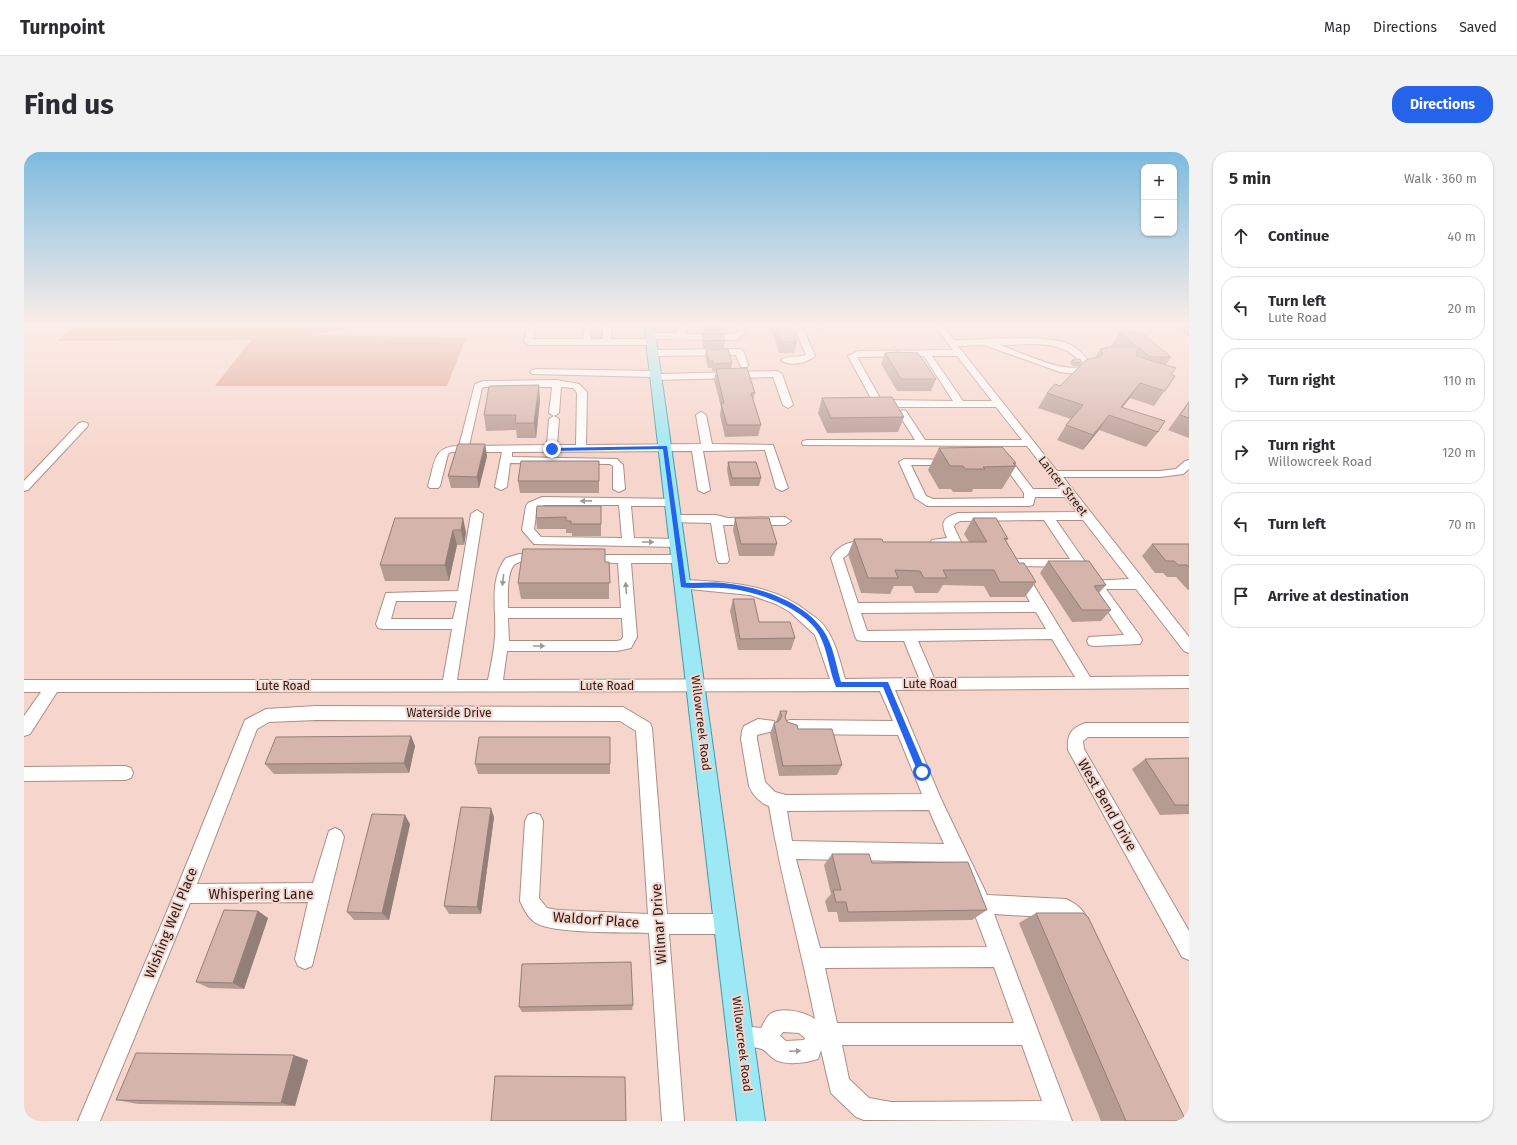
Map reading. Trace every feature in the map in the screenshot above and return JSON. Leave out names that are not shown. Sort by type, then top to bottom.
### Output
[{"type":"main road","name":"Willowcreek Road","points":[[655,369],[697,686],[751,1121]]},
{"type":"street","points":[[859,369],[877,402],[882,404],[999,404]]},
{"type":"street","points":[[936,369],[960,404]]},
{"type":"street","name":"Lancer Street","points":[[972,369],[1189,647]]},
{"type":"street","points":[[1062,369],[1075,371],[1083,369]]},
{"type":"street","points":[[535,372],[656,376],[777,374],[788,405]]},
{"type":"street","points":[[463,449],[478,386],[483,384],[557,383],[576,386],[582,392],[578,453]]},
{"type":"street","points":[[552,449],[557,383]]},
{"type":"street","points":[[903,413],[922,443]]},
{"type":"street","points":[[701,414],[704,490]]},
{"type":"street","points":[[24,488],[83,424]]},
{"type":"street","points":[[808,443],[1029,443]]},
{"type":"street","points":[[506,460],[666,447],[769,447],[782,488]]},
{"type":"street","points":[[434,486],[443,453],[448,449],[552,449],[613,461],[618,465],[619,489]]},
{"type":"street","points":[[501,487],[507,449]]},
{"type":"street","points":[[966,462],[904,462],[921,498],[930,503],[1029,502],[1030,494],[1010,466],[996,461],[989,462]]},
{"type":"street","points":[[1053,474],[1160,474],[1179,472],[1189,463]]},
{"type":"street","points":[[1030,494],[1068,493]]},
{"type":"street","points":[[673,502],[542,501],[532,506],[528,530],[538,541],[678,542]]},
{"type":"street","points":[[624,502],[628,542]]},
{"type":"street","points":[[449,686],[477,514]]},
{"type":"street","points":[[986,516],[994,529]]},
{"type":"street","points":[[1047,516],[1080,563],[1013,558],[1040,607],[1086,683]]},
{"type":"street","points":[[925,543],[955,542],[948,528],[952,519],[958,517],[1087,516]]},
{"type":"street","points":[[675,519],[716,518],[728,522],[785,521]]},
{"type":"street","points":[[716,518],[723,560]]},
{"type":"street","points":[[880,544],[852,546],[843,549],[839,553],[838,558],[862,636],[1056,634]]},
{"type":"street","points":[[495,686],[500,646],[504,570],[510,561],[520,558],[528,558]]},
{"type":"street","points":[[571,558],[680,560]]},
{"type":"street","points":[[500,646],[617,646],[626,644],[630,637],[624,559]]},
{"type":"street","points":[[1094,640],[1135,640],[1096,584],[1140,584]]},
{"type":"street","points":[[684,585],[723,585],[780,599],[803,614],[821,631],[828,647],[839,685]]},
{"type":"street","points":[[460,624],[382,624],[391,596],[464,596]]},
{"type":"street","points":[[853,608],[1040,607]]},
{"type":"street","points":[[502,613],[628,613]]},
{"type":"street","points":[[910,636],[929,684]]},
{"type":"street","name":"Lute Road","points":[[24,686],[697,686],[1189,682]]},
{"type":"street","points":[[776,800],[785,850],[813,958],[822,1034],[839,1085],[864,1109],[915,1117],[1060,1117],[981,904],[934,802],[885,684]]},
{"type":"street","points":[[24,729],[53,686]]},
{"type":"street","name":"Waterside Drive","points":[[251,725],[266,716],[316,713],[623,714],[644,728]]},
{"type":"street","name":"Wishing Well Place","points":[[89,1121],[184,894],[251,725]]},
{"type":"street","points":[[768,726],[758,726],[750,731],[749,739],[757,786],[770,799],[786,803],[934,802]]},
{"type":"street","points":[[790,727],[904,728]]},
{"type":"street","name":"Wilmar Drive","points":[[644,728],[660,924],[673,1121]]},
{"type":"street","name":"West Bend Drive","points":[[1189,730],[1085,730],[1075,738],[1076,750],[1189,950]]},
{"type":"street","points":[[24,774],[125,773]]},
{"type":"street","name":"Waldorf Place","points":[[534,821],[529,901],[541,916],[558,920],[660,924],[727,924]]},
{"type":"street","points":[[320,892],[335,837]]},
{"type":"street","points":[[785,850],[958,853]]},
{"type":"street","name":"Whispering Lane","points":[[184,894],[320,892],[305,958]]},
{"type":"street","points":[[981,904],[1066,909],[1079,920],[1090,942]]},
{"type":"street","points":[[813,958],[1000,957]]},
{"type":"street","points":[[766,1039],[778,1021],[803,1023],[822,1034],[1029,1034]]},
{"type":"street","points":[[741,1038],[766,1039],[783,1052],[810,1051],[822,1034]]},
{"type":"shaded area","points":[[228,369],[454,369],[447,386],[215,386]]},
{"type":"building","points":[[716,369],[747,369],[755,393],[751,393],[761,425],[727,425],[721,403],[724,403]]},
{"type":"building","points":[[895,369],[929,369],[936,379],[901,379]]},
{"type":"building","points":[[1077,369],[1175,369],[1171,374],[1175,376],[1165,391],[1140,383],[1121,407],[1165,421],[1158,432],[1109,415],[1093,435],[1066,425],[1083,405],[1047,393],[1055,384],[1060,386]]},
{"type":"building","points":[[539,385],[534,423],[515,423],[516,415],[484,415],[489,386]]},
{"type":"building","points":[[892,397],[904,417],[831,418],[822,398]]},
{"type":"building","points":[[1189,402],[1189,418],[1180,415]]},
{"type":"building","points":[[458,444],[485,444],[477,477],[448,476]]},
{"type":"building","points":[[1002,447],[1016,463],[1013,463],[1016,466],[965,469],[963,466],[950,466],[939,448]]},
{"type":"building","points":[[521,461],[599,461],[599,481],[518,481]]},
{"type":"building","points":[[728,462],[756,462],[761,478],[732,478]]},
{"type":"building","points":[[537,506],[601,506],[601,524],[571,524],[571,521],[566,521],[566,517],[536,518]]},
{"type":"building","points":[[395,518],[463,518],[461,530],[453,530],[445,565],[380,565]]},
{"type":"building","points":[[735,518],[769,518],[777,544],[741,544]]},
{"type":"building","points":[[973,518],[996,518],[1008,539],[1004,538],[1019,563],[1024,563],[1036,582],[1000,582],[994,570],[943,570],[947,578],[924,578],[920,571],[895,570],[898,578],[868,578],[854,539],[882,539],[883,542],[987,542]]},
{"type":"building","points":[[1152,544],[1189,544],[1189,567],[1187,565],[1178,565],[1174,561],[1166,561]]},
{"type":"building","points":[[523,549],[605,549],[605,562],[609,562],[610,583],[518,583]]},
{"type":"building","points":[[1048,561],[1089,561],[1106,585],[1094,586],[1111,610],[1082,610]]},
{"type":"building","points":[[733,599],[754,599],[759,622],[790,622],[795,638],[740,639]]},
{"type":"building","points":[[780,711],[787,711],[785,717],[787,722],[797,725],[798,729],[832,729],[842,765],[783,766],[774,723],[779,721],[782,716]]},
{"type":"building","points":[[411,736],[404,763],[265,764],[276,737]]},
{"type":"building","points":[[479,737],[610,737],[610,764],[475,764]]},
{"type":"building","points":[[1189,758],[1189,805],[1175,805],[1145,759]]},
{"type":"building","points":[[461,807],[491,808],[477,907],[444,906]]},
{"type":"building","points":[[372,814],[405,815],[382,913],[347,912]]},
{"type":"building","points":[[832,854],[869,854],[872,863],[968,862],[987,910],[848,912],[846,902],[836,902],[833,890],[841,890]]},
{"type":"building","points":[[224,910],[258,911],[233,983],[196,982]]},
{"type":"building","points":[[1036,913],[1083,913],[1088,917],[1186,1121],[1126,1121]]},
{"type":"building","points":[[631,962],[633,1005],[519,1007],[522,964]]},
{"type":"building","points":[[136,1053],[294,1055],[281,1103],[116,1100]]},
{"type":"building","points":[[495,1076],[625,1077],[626,1121],[491,1121]]},
{"type":"route","points":[[552,449],[666,447],[684,585],[723,585],[752,591],[780,599],[803,614],[821,631],[828,647],[839,685],[885,684],[922,772]]}]
